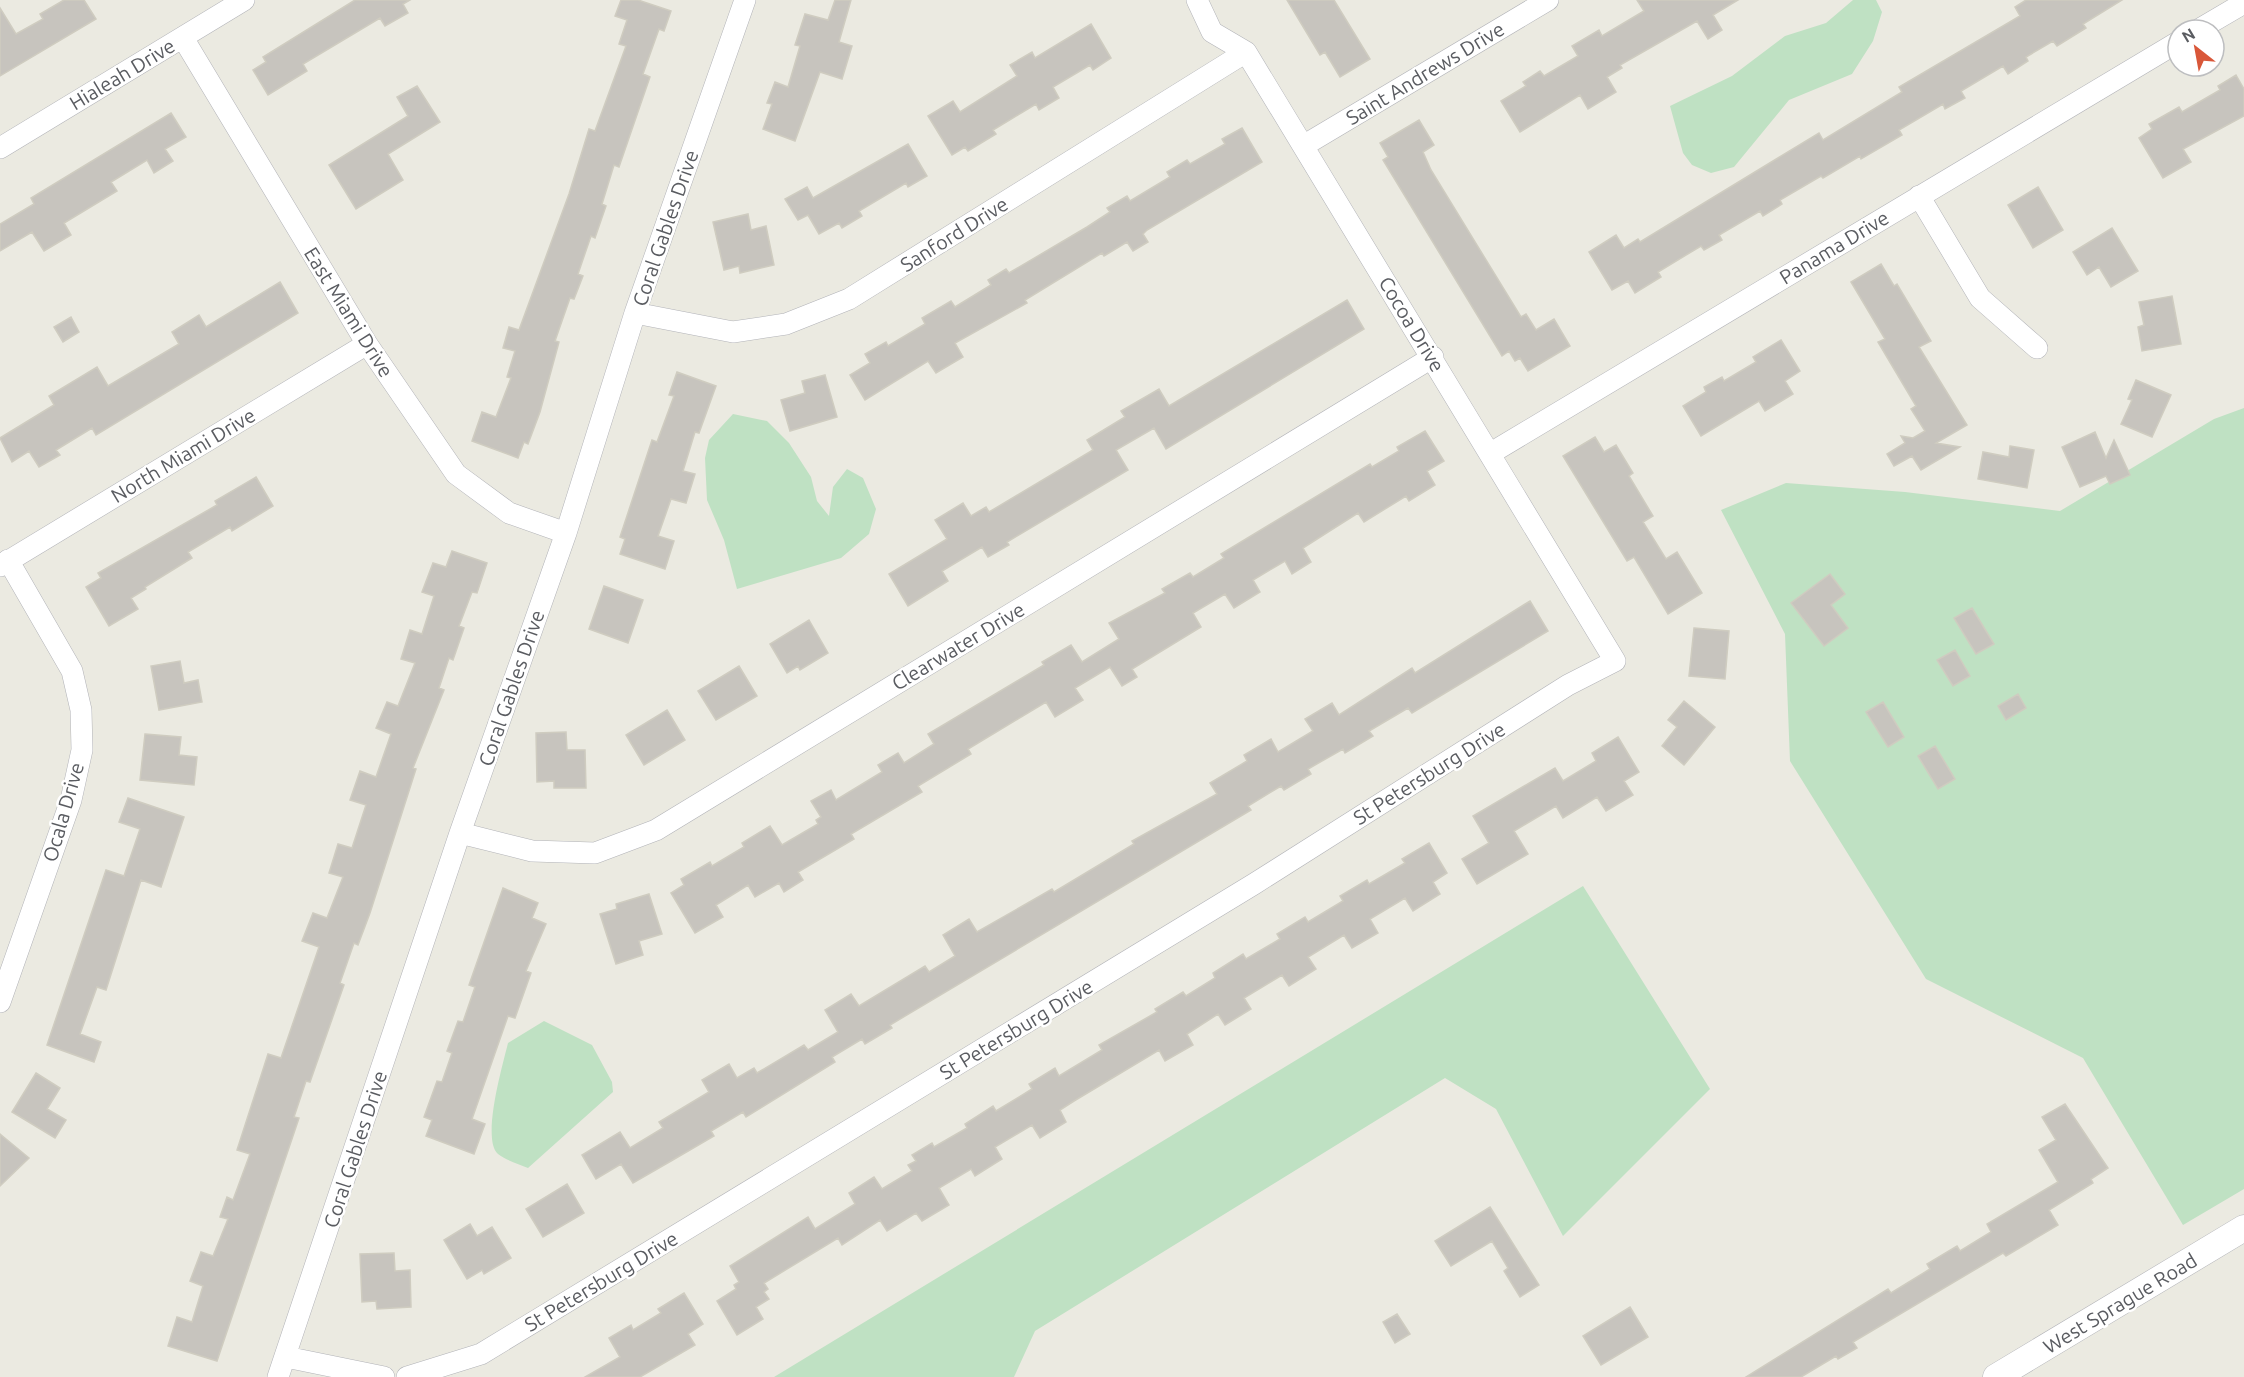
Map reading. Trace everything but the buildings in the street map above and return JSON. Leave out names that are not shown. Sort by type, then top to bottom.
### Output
[{"type":"street","name":"Hialeah Drive","points":[[0,147],[244,0]]},
{"type":"street","name":"Coral Gables Drive","points":[[278,1377],[460,833],[566,533],[635,313],[745,0]]},
{"type":"street","name":"Cocoa Drive","points":[[1197,0],[1212,32],[1246,52],[1433,357],[1615,661]]},
{"type":"street","name":"Saint Andrews Drive","points":[[1303,146],[1548,0]]},
{"type":"street","points":[[2218,18],[2244,3]]},
{"type":"street","name":"East Miami Drive","points":[[183,38],[367,344],[456,474],[509,513],[566,533]]},
{"type":"street","name":"Panama Drive","points":[[1491,453],[2166,49]]},
{"type":"street","name":"Sanford Drive","points":[[635,313],[733,332],[786,324],[849,299],[1246,52]]},
{"type":"street","points":[[1919,196],[1980,298],[2037,348]]},
{"type":"street","name":"North Miami Drive","points":[[4,563],[367,344]]},
{"type":"street","name":"Clearwater Drive","points":[[460,833],[532,851],[595,853],[656,830],[1433,357]]},
{"type":"street","name":"Ocala Drive","points":[[0,1002],[71,800],[82,750],[81,710],[72,671],[4,563]]},
{"type":"street","name":"St Petersburg Drive","points":[[407,1377],[481,1354],[1254,884],[1568,686],[1615,661]]},
{"type":"street","name":"West Sprague Road","points":[[1996,1377],[2244,1228]]},
{"type":"street","points":[[286,1357],[384,1377]]},
{"type":"green space","points":[[1853,0],[1876,0],[1882,12],[1873,41],[1852,74],[1789,100],[1734,167],[1711,173],[1692,165],[1683,153],[1670,106],[1732,76],[1785,36],[1826,23]]},
{"type":"green space","points":[[2244,408],[2244,1189],[2183,1225],[2083,1058],[1926,979],[1790,761],[1785,634],[1721,510],[1786,483],[1905,492],[2060,511],[2214,419]]},
{"type":"green space","points":[[733,414],[767,421],[789,443],[811,477],[817,501],[829,516],[833,487],[847,469],[863,478],[876,509],[869,534],[841,558],[737,589],[724,540],[707,500],[705,458],[709,440]]},
{"type":"green space","points":[[1583,886],[1710,1089],[1563,1236],[1496,1109],[1445,1078],[1035,1331],[1014,1377],[774,1377]]},
{"type":"green space","points":[[544,1021],[592,1045],[612,1082],[613,1092],[528,1168],[498,1154],[493,1146],[492,1118],[508,1043]]}]
